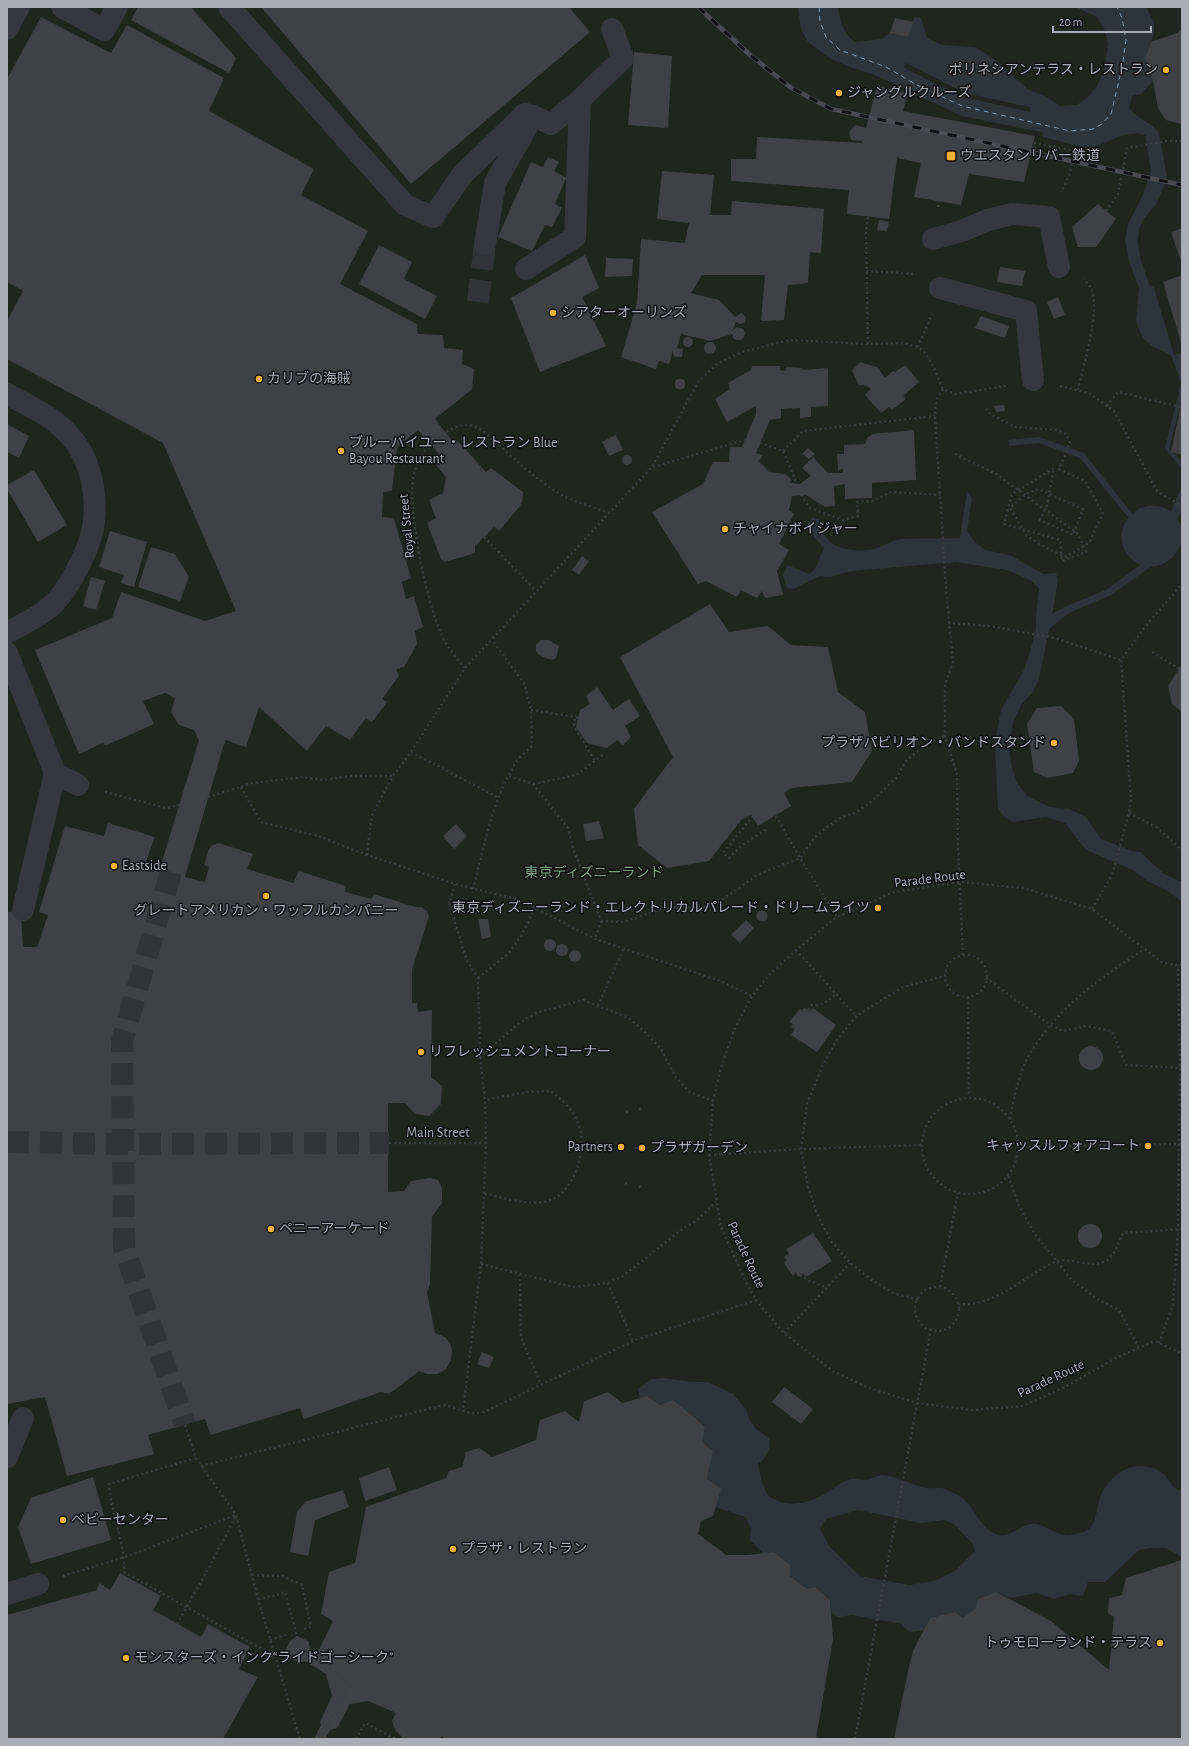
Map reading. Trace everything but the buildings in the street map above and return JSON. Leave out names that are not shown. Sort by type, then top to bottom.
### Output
[{"type":"street","points":[[7,29],[19,7]]},
{"type":"street","points":[[62,7],[104,30],[117,7]]},
{"type":"street","points":[[229,7],[405,205],[433,217],[462,175],[525,114],[551,124],[580,100],[623,58],[612,28]]},
{"type":"street","points":[[526,269],[575,237],[580,100]]},
{"type":"street","points":[[485,244],[494,183],[532,116]]},
{"type":"street","points":[[933,239],[962,231],[988,220],[1012,214],[1049,217],[1060,267]]},
{"type":"street","points":[[940,288],[1026,311],[1033,380]]},
{"type":"street","points":[[7,394],[45,414],[70,435],[79,447],[92,479],[94,502],[94,522],[85,552],[70,582],[57,600],[44,612],[7,633]]},
{"type":"street","points":[[7,653],[55,773],[23,910]]},
{"type":"street","points":[[55,773],[78,785]]},
{"type":"street","points":[[7,1457],[23,1418]]},
{"type":"street","points":[[7,1594],[38,1584]]},
{"type":"path","points":[[1123,169],[1127,148],[1182,141]]},
{"type":"path","points":[[1034,143],[1075,151],[1069,176],[1049,217]]},
{"type":"path","points":[[1106,211],[1118,194],[1121,175]]},
{"type":"path","points":[[868,216],[866,232],[868,344]]},
{"type":"path","points":[[1060,267],[1083,278],[1091,288],[1095,304],[1093,321],[1078,390]]},
{"type":"path","points":[[866,271],[917,274]]},
{"type":"path","points":[[367,855],[372,815],[393,776],[411,752],[465,668],[652,467],[698,382],[718,363],[742,352],[789,340],[868,344],[902,342],[918,347],[925,353],[934,368],[943,389],[955,394],[980,391],[1033,380],[1089,393],[1114,411],[1157,491],[1182,506]]},
{"type":"path","points":[[943,389],[936,400],[936,416],[948,623],[953,662],[945,685],[945,736],[957,775],[964,955]]},
{"type":"path","points":[[1107,406],[1118,392],[1181,407]]},
{"type":"path","points":[[955,454],[998,475],[1016,489],[1022,493],[1029,498],[1035,502],[1041,507],[1047,511],[1054,516],[1060,520],[1072,530],[1078,534],[1084,546],[1086,552],[1062,561],[1061,554],[1060,547],[1060,540],[1025,530],[1018,528],[1004,524],[1012,494],[1018,490],[1024,487],[1036,479],[1042,476],[1054,468],[1052,476],[1050,490],[1049,498],[1047,505],[1045,510],[1043,515],[1040,520],[1073,534],[1075,528],[1081,515],[1083,509],[1051,494],[1044,492],[1038,489],[1026,494],[1021,499],[1015,503],[1010,508],[1020,524],[1024,530],[1027,536],[1048,549],[1060,554],[1066,557],[1078,550],[1084,546],[1090,542],[1103,513],[1085,481],[1059,469],[1070,443],[1066,434],[1058,430],[1015,427],[990,414],[985,407]]},
{"type":"path","points":[[783,451],[804,431],[936,416]]},
{"type":"path","name":"Royal Street","points":[[465,668],[445,642],[436,619],[422,567],[414,521],[412,504],[413,480],[422,454],[430,445],[453,428],[460,425],[480,429],[540,482],[565,497],[609,513]]},
{"type":"path","points":[[652,467],[745,440]]},
{"type":"path","points":[[760,443],[783,451],[797,484]]},
{"type":"path","points":[[802,496],[810,508],[843,520],[858,516],[857,502],[873,501],[891,492],[940,495]]},
{"type":"path","points":[[484,537],[536,592]]},
{"type":"path","points":[[1092,909],[1112,876],[1129,813],[1131,800],[1120,660],[1149,622],[1182,584]]},
{"type":"path","points":[[948,623],[990,626],[1055,638],[1120,660]]},
{"type":"path","points":[[473,889],[499,798],[516,762],[532,746],[530,710],[524,683],[492,640]]},
{"type":"path","points":[[1152,652],[1180,668]]},
{"type":"path","points":[[530,710],[577,718],[574,726],[595,761]]},
{"type":"path","points":[[601,921],[624,922],[655,911],[676,907],[704,907],[719,902],[757,875],[800,858],[815,837],[826,828],[840,818],[855,813],[870,803],[897,777],[906,761],[916,752],[926,744],[945,736]]},
{"type":"path","points":[[411,752],[499,798]]},
{"type":"path","points":[[509,776],[533,784],[576,775],[604,754]]},
{"type":"path","points":[[208,797],[252,783],[303,777],[323,780],[351,776],[393,776]]},
{"type":"path","points":[[533,784],[568,828],[573,848],[601,921],[595,938]]},
{"type":"path","points":[[78,785],[166,808],[180,805]]},
{"type":"path","points":[[241,787],[262,822],[318,836],[367,855],[455,884],[520,900],[595,938],[720,981],[752,996]]},
{"type":"path","points":[[1129,813],[1156,827],[1182,850]]},
{"type":"path","points":[[753,816],[723,853],[729,858],[741,846],[767,829]]},
{"type":"path","points":[[776,816],[837,917]]},
{"type":"path","name":"Parade Route","points":[[1159,1343],[1155,1341],[1118,1357],[1061,1389],[1023,1406],[973,1410],[917,1403],[869,1388],[833,1371],[784,1333],[756,1300],[720,1227],[709,1155],[713,1101],[720,1070],[734,1030],[752,996],[770,974],[796,950],[837,917],[894,892],[960,882],[1023,888],[1092,909],[1163,963],[1178,965],[1182,964]]},
{"type":"path","points":[[455,884],[449,904],[467,961],[478,978],[480,1057],[485,1100],[486,1143],[481,1264],[462,1411]]},
{"type":"path","points":[[478,978],[510,952],[521,936],[535,908]]},
{"type":"path","points":[[598,1006],[624,948]]},
{"type":"path","points":[[1010,1119],[1015,1091],[1028,1056],[1050,1024],[1071,1002],[1144,949]]},
{"type":"path","points":[[796,950],[856,1016]]},
{"type":"path","points":[[964,955],[970,955],[978,958],[986,971],[984,986],[980,991],[968,997],[959,996],[952,992],[946,985],[945,976],[945,969],[949,963],[954,958],[964,955]]},
{"type":"path","points":[[1178,965],[1181,1068],[1180,1229],[1172,1305],[1159,1343],[1182,1354]]},
{"type":"path","points":[[918,1298],[895,1294],[872,1280],[850,1263],[831,1241],[817,1214],[808,1187],[801,1149],[807,1104],[822,1067],[836,1043],[856,1016],[903,987],[945,976]]},
{"type":"path","points":[[986,978],[1050,1024],[1063,1031],[1085,1026],[1112,1031],[1126,1065],[1181,1068]]},
{"type":"path","points":[[808,1010],[812,1006],[818,1006],[826,1002],[836,994]]},
{"type":"path","points":[[968,997],[969,1097]]},
{"type":"path","points":[[480,1057],[518,1024],[536,1013],[583,1000],[629,1018],[661,1049],[676,1078],[690,1092],[713,1101]]},
{"type":"path","points":[[485,1100],[526,1092],[551,1091],[565,1102],[580,1126],[581,1156],[571,1184],[552,1200],[531,1204],[485,1194]]},
{"type":"path","points":[[969,1097],[985,1099],[999,1107],[1010,1119],[1017,1132],[1019,1147],[1016,1162],[1008,1176],[998,1186],[985,1192],[971,1195],[958,1193],[943,1187],[931,1175],[924,1161],[921,1145],[925,1127],[935,1112],[951,1101],[969,1097]]},
{"type":"path","points":[[639,1109],[643,1108]]},
{"type":"path","points":[[626,1112],[631,1110]]},
{"type":"path","name":"Main Street","points":[[389,1143],[486,1143]]},
{"type":"path","points":[[1019,1147],[1181,1144]]},
{"type":"path","points":[[709,1155],[801,1149],[921,1145]]},
{"type":"path","points":[[1008,1176],[1019,1206],[1034,1233],[1073,1281],[1100,1301],[1119,1310],[1139,1348]]},
{"type":"path","points":[[625,1183],[629,1184]]},
{"type":"path","points":[[940,1287],[958,1193]]},
{"type":"path","points":[[481,1264],[573,1288],[608,1283],[621,1277],[682,1229],[696,1221],[717,1201]]},
{"type":"path","points":[[958,1304],[965,1305],[982,1301],[1005,1291],[1056,1261],[1091,1264],[1105,1261],[1116,1249],[1123,1233],[1180,1229]]},
{"type":"path","points":[[784,1333],[850,1263]]},
{"type":"path","points":[[520,1274],[521,1338],[541,1384]]},
{"type":"path","points":[[800,1275],[808,1282],[827,1288]]},
{"type":"path","points":[[608,1283],[633,1341]]},
{"type":"path","points":[[932,1287],[940,1287],[948,1290],[955,1296],[958,1304],[959,1311],[953,1324],[943,1329],[931,1330],[924,1326],[919,1320],[915,1306],[918,1298],[932,1287]]},
{"type":"path","points":[[202,1466],[444,1405],[454,1406],[462,1411],[474,1414],[484,1412],[633,1341],[756,1300]]},
{"type":"path","points":[[855,1739],[931,1330]]},
{"type":"path","points":[[185,1424],[196,1458],[236,1515],[258,1599],[300,1739]]},
{"type":"path","points":[[196,1458],[109,1484],[110,1498],[125,1557],[124,1572],[258,1647],[275,1654]]},
{"type":"path","points":[[38,1584],[125,1557],[236,1515]]},
{"type":"path","points":[[177,1624],[236,1515]]},
{"type":"path","points":[[252,1575],[282,1576],[302,1585],[311,1626],[304,1629]]},
{"type":"path","points":[[258,1599],[285,1592],[297,1636],[299,1650],[328,1665],[349,1686],[320,1739]]},
{"type":"path","points":[[270,1640],[288,1634]]},
{"type":"path","points":[[357,1739],[365,1723],[396,1739]]},
{"type":"path","points":[[295,1739],[298,1734]]},
{"type":"green space","name":"東京ディズニーランド","points":[[7,7],[1182,7],[1182,1739],[7,1739]]},
{"type":"shaded area","points":[[798,7],[838,7],[843,27],[851,39],[855,42],[882,39],[890,33],[908,37],[914,17],[921,18],[927,38],[942,45],[975,47],[994,59],[1029,90],[1045,96],[1060,106],[1077,105],[1088,97],[1097,86],[1104,70],[1108,44],[1105,31],[1097,17],[1075,7],[1146,7],[1154,22],[1154,34],[1145,58],[1153,81],[1141,94],[1132,96],[1129,108],[1159,133],[1167,177],[1157,203],[1143,220],[1139,229],[1138,242],[1140,257],[1149,284],[1154,288],[1174,355],[1182,353],[1182,399],[1169,449],[1182,461],[1182,469],[1165,449],[1181,382],[1171,355],[1152,346],[1143,338],[1138,327],[1136,319],[1139,288],[1129,261],[1125,240],[1128,224],[1143,195],[1151,171],[1145,135],[1128,134],[1101,144],[1087,147],[1043,137],[1042,132],[962,116],[875,75],[831,59],[808,42],[801,29]],"holes":[[[906,63],[965,93],[1030,107],[1030,112],[963,97],[904,68]]]},
{"type":"shaded area","points":[[1039,437],[1084,453],[1142,526],[1163,531],[1182,486],[1182,510],[1177,521],[1172,542],[1159,561],[1111,595],[1069,613],[1049,629],[1039,679],[1033,692],[1021,705],[1013,723],[1009,744],[1011,764],[1017,783],[1027,796],[1050,807],[1069,809],[1086,817],[1101,839],[1132,851],[1140,852],[1164,874],[1182,882],[1182,902],[1168,891],[1147,881],[1133,870],[1086,850],[1065,823],[1046,817],[1013,822],[1004,817],[998,808],[995,747],[997,732],[1001,710],[1024,670],[1036,629],[1039,589],[1032,581],[1007,570],[956,562],[852,571],[830,577],[820,576],[793,589],[787,588],[783,575],[787,565],[809,574],[815,569],[824,548],[812,535],[813,531],[806,528],[812,517],[821,520],[822,529],[830,542],[844,549],[869,550],[901,539],[960,538],[967,491],[972,498],[967,531],[975,542],[985,550],[1010,555],[1043,574],[1056,573],[1058,580],[1052,614],[1064,607],[1106,590],[1152,556],[1161,537],[1140,532],[1080,458],[1039,443],[1009,446],[1008,440]]},
{"type":"shaded area","points":[[664,1378],[692,1382],[708,1382],[733,1394],[746,1409],[749,1419],[756,1429],[769,1438],[768,1452],[764,1459],[758,1464],[763,1485],[767,1493],[770,1497],[782,1502],[795,1504],[807,1502],[825,1494],[847,1480],[866,1480],[883,1475],[894,1477],[922,1487],[942,1488],[954,1493],[966,1501],[987,1529],[999,1535],[1008,1534],[1027,1525],[1036,1524],[1057,1533],[1070,1535],[1088,1530],[1092,1525],[1103,1491],[1113,1478],[1119,1473],[1132,1467],[1148,1467],[1160,1471],[1179,1491],[1182,1489],[1182,1557],[1166,1548],[1139,1550],[1105,1582],[1088,1582],[1083,1596],[1070,1594],[1054,1599],[1037,1593],[1010,1598],[996,1592],[978,1599],[976,1608],[963,1618],[955,1612],[930,1618],[924,1630],[910,1632],[902,1626],[902,1624],[852,1615],[838,1617],[832,1613],[830,1600],[815,1587],[807,1589],[790,1576],[790,1565],[774,1552],[764,1554],[750,1540],[751,1529],[746,1517],[715,1507],[707,1479],[713,1451],[702,1442],[705,1425],[673,1401],[660,1405],[647,1396],[640,1398],[638,1389],[652,1379]],"holes":[[[858,1510],[921,1523],[944,1520],[954,1524],[973,1544],[975,1551],[955,1571],[934,1581],[909,1585],[860,1576],[830,1547],[820,1529],[826,1519]]]},
{"type":"ferry route","points":[[819,7],[820,21],[826,37],[840,50],[886,67],[917,85],[962,106],[1070,131],[1093,129],[1102,124],[1111,114],[1122,68],[1126,40],[1122,18],[1117,7]]},
{"type":"tunnel","points":[[478,302],[485,244]]},
{"type":"tunnel","points":[[171,872],[122,1041],[124,1248],[185,1425]]},
{"type":"tunnel","points":[[7,1142],[122,1144],[389,1143]]},
{"type":"railway","points":[[698,7],[750,55],[790,87],[831,109],[1182,185]]},
{"type":"place","name":"ポリネシアンテラス・レストラン","points":[[1166,70]]},
{"type":"place","name":"ジャングルクルーズ","points":[[839,93]]},
{"type":"place","name":"ウエスタンリバー鉄道","points":[[951,156]]},
{"type":"place","name":"シアターオーリンズ","points":[[553,313]]},
{"type":"place","name":"カリブの海賊","points":[[259,379]]},
{"type":"place","name":"ブルーバイユー・レストラン Blue Bayou Restaurant","points":[[341,451]]},
{"type":"place","name":"チャイナボイジャー","points":[[725,529]]},
{"type":"place","name":"プラザパビリオン・バンドスタンド","points":[[1054,743]]},
{"type":"place","name":"Eastside","points":[[114,866]]},
{"type":"place","name":"グレートアメリカン・ワッフルカンパニー","points":[[266,896]]},
{"type":"place","name":"東京ディズニーランド・エレクトリカルパレード・ドリームライツ","points":[[878,908]]},
{"type":"place","name":"リフレッシュメントコーナー","points":[[421,1052]]},
{"type":"place","name":"キャッスルフォアコート","points":[[1148,1146]]},
{"type":"place","name":"Partners","points":[[621,1147]]},
{"type":"place","name":"プラザガーデン","points":[[642,1148]]},
{"type":"place","name":"ペニーアーケード","points":[[271,1229]]},
{"type":"place","name":"ベビーセンター","points":[[63,1520]]},
{"type":"place","name":"プラザ・レストラン","points":[[453,1549]]},
{"type":"place","name":"トゥモローランド・テラス","points":[[1160,1643]]},
{"type":"place","name":"モンスターズ・インク“ライドゴーシーク”","points":[[126,1658]]}]
